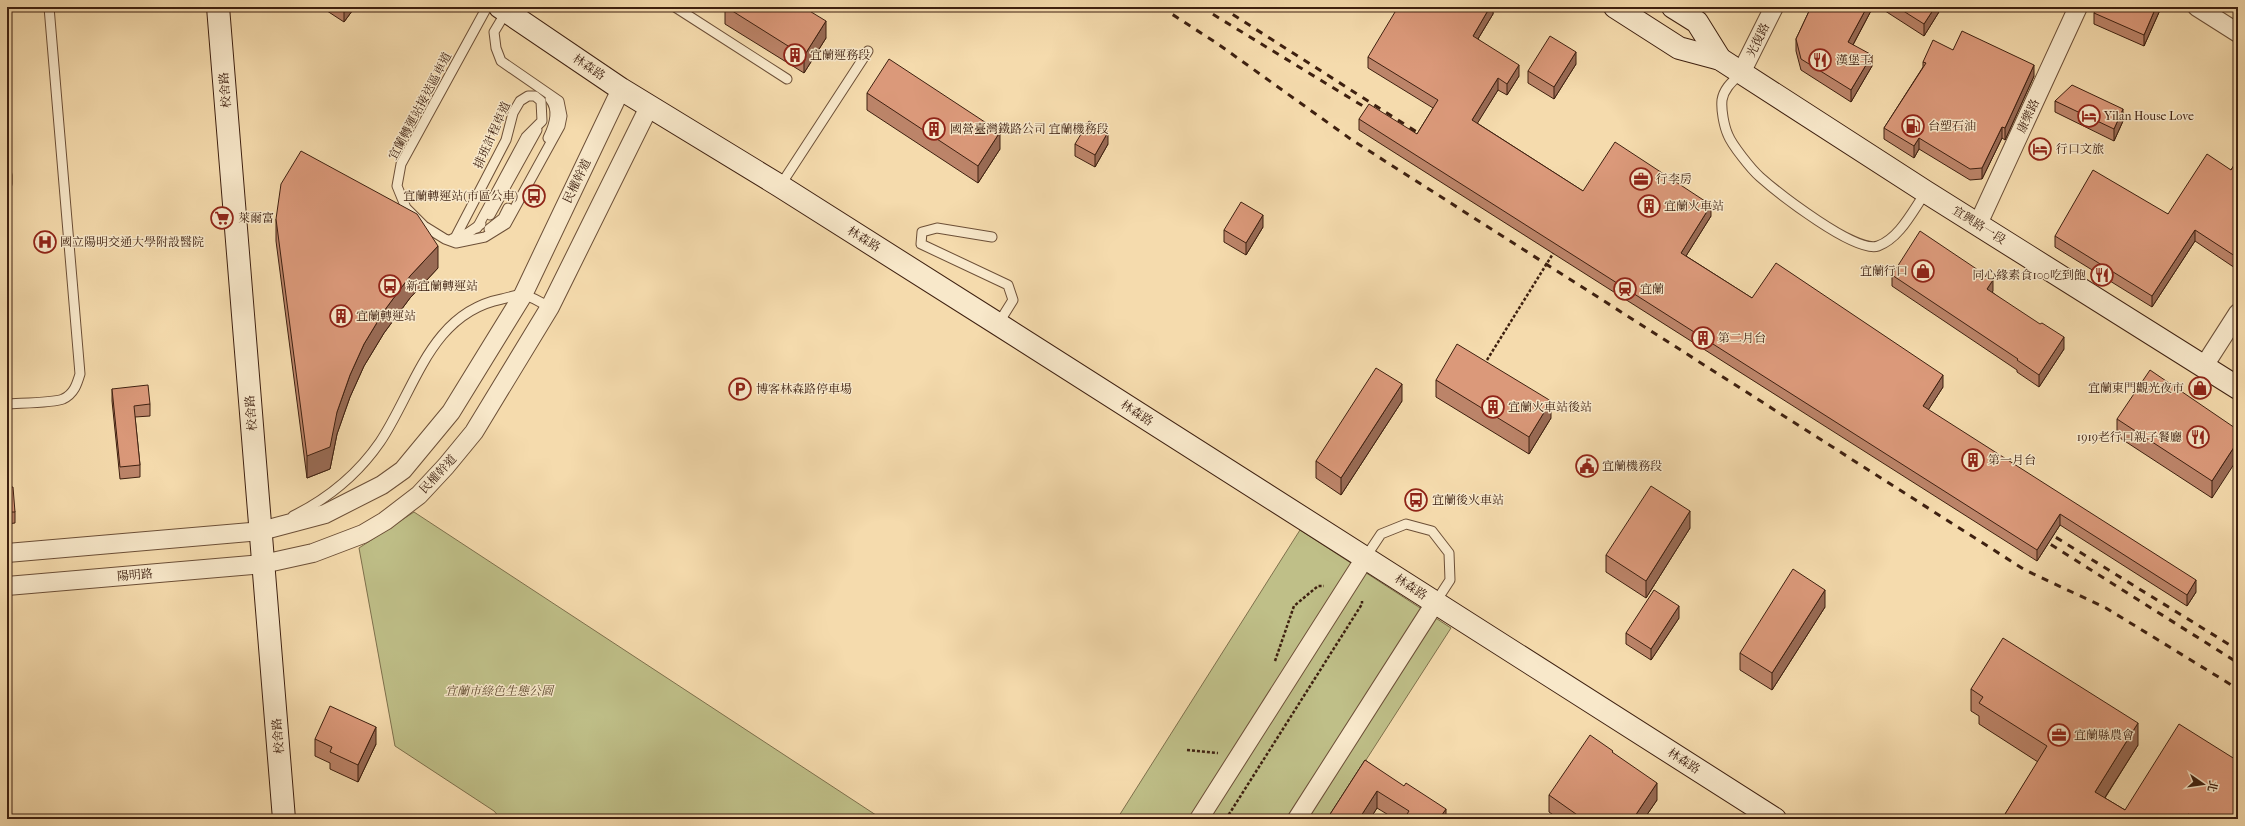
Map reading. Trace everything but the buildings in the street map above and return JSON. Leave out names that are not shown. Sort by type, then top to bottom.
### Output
[{"type":"street","name":"校舍路","points":[[218,7],[284,819]]},
{"type":"street","name":"宜興路一段","points":[[1615,7],[1680,48],[1720,59],[1926,192],[2238,388]]},
{"type":"street","name":"宜興路一段","points":[[1673,7],[1697,22],[1720,59]]},
{"type":"street","name":"光復路","points":[[1741,73],[1774,7]]},
{"type":"street","name":"康樂路","points":[[1978,224],[2078,7]]},
{"type":"street","points":[[2197,7],[2238,33]]},
{"type":"street","name":"林森路","points":[[498,8],[649,107],[780,186],[1774,819]]},
{"type":"street","name":"民權幹道","points":[[261,531],[325,514],[382,485],[403,470],[451,412],[523,295],[621,89]]},
{"type":"street","name":"民權幹道","points":[[263,564],[313,553],[363,534],[385,521],[419,495],[446,466],[474,432],[550,307],[649,107]]},
{"type":"street","points":[[2204,366],[2238,313]]},
{"type":"street","points":[[7,553],[261,531]]},
{"type":"street","points":[[1199,819],[1365,558]]},
{"type":"street","name":"陽明路","points":[[7,586],[263,564]]},
{"type":"street","points":[[1296,819],[1435,603]]},
{"type":"lane","points":[[7,404],[62,399],[73,392],[80,374],[49,7]]},
{"type":"lane","points":[[675,7],[787,79]]},
{"type":"lane","points":[[452,240],[485,237],[506,224],[560,126],[562,116],[559,101],[501,61],[496,48],[494,32],[498,8]]},
{"type":"lane","name":"宜蘭轉運站接送區車道","points":[[452,240],[424,226],[406,208],[397,186],[401,164],[498,8]]},
{"type":"lane","points":[[780,186],[868,51]]},
{"type":"lane","points":[[1741,73],[1726,88],[1722,99],[1722,109],[1728,136],[1758,176],[1824,225],[1860,245],[1877,246],[1891,239],[1926,192]]},
{"type":"lane","points":[[452,240],[477,228],[491,214],[546,111],[546,100],[542,89]]},
{"type":"lane","name":"排班計程車道","points":[[452,240],[506,140],[513,113],[520,101],[528,96],[535,96],[541,101],[542,120]]},
{"type":"lane","points":[[7,175],[7,184]]},
{"type":"lane","points":[[992,237],[937,228],[922,232],[921,244],[1008,285],[1013,300],[998,324]]},
{"type":"lane","points":[[261,531],[317,504],[364,463],[380,441],[423,360],[435,342],[475,307],[523,295],[550,307]]},
{"type":"lane","points":[[1365,558],[1381,534],[1406,524],[1432,531],[1449,553],[1450,580],[1435,603]]},
{"type":"path","points":[[1487,360],[1555,252]]},
{"type":"path","points":[[1187,750],[1226,754]]},
{"type":"green space","points":[[1704,7],[1732,7],[1718,11]]},
{"type":"green space","name":"宜蘭市綠色生態公園","points":[[414,512],[882,819],[501,819],[494,811],[395,746],[359,548]]},
{"type":"green space","points":[[1300,530],[1451,628],[1328,819],[1117,819]]},
{"type":"railway","points":[[1161,7],[1218,44],[1352,140],[2025,570],[2106,608],[2238,689]]},
{"type":"railway","points":[[1201,7],[1376,114]]},
{"type":"railway","points":[[1221,7],[1426,138]]},
{"type":"railway","points":[[2044,530],[2238,650]]},
{"type":"railway","points":[[2039,537],[2238,663]]},
{"type":"place","name":"宜蘭運務段","points":[[795,55]]},
{"type":"place","name":"漢堡王","points":[[1820,60]]},
{"type":"place","name":"Yilan House Love","points":[[2089,116]]},
{"type":"place","name":"台塑石油","points":[[1913,126]]},
{"type":"place","name":"國營臺灣鐵路公司 宜蘭機務段","points":[[934,129]]},
{"type":"place","name":"行口文旅","points":[[2040,149]]},
{"type":"place","name":"行李房","points":[[1641,179]]},
{"type":"place","name":"宜蘭轉運站(市區公車)","points":[[534,196]]},
{"type":"place","name":"宜蘭火車站","points":[[1649,206]]},
{"type":"place","name":"萊爾富","points":[[222,218]]},
{"type":"place","name":"國立陽明交通大學附設醫院","points":[[45,242]]},
{"type":"place","name":"宜蘭行口","points":[[1923,271]]},
{"type":"place","name":"同心緣素食100吃到飽","points":[[2102,275]]},
{"type":"place","name":"新宜蘭轉運站","points":[[390,286]]},
{"type":"place","name":"宜蘭","points":[[1625,289]]},
{"type":"place","name":"宜蘭轉運站","points":[[341,316]]},
{"type":"place","name":"第二月台","points":[[1703,338]]},
{"type":"place","name":"宜蘭東門觀光夜市","points":[[2200,388]]},
{"type":"place","name":"博客林森路停車場","points":[[740,389]]},
{"type":"place","name":"宜蘭火車站後站","points":[[1493,407]]},
{"type":"place","name":"1919老行口親子餐廳","points":[[2198,437]]},
{"type":"place","name":"第一月台","points":[[1973,460]]},
{"type":"place","name":"宜蘭機務段","points":[[1587,466]]},
{"type":"place","name":"宜蘭後火車站","points":[[1416,500]]},
{"type":"place","name":"宜蘭縣農會","points":[[2059,735]]}]
